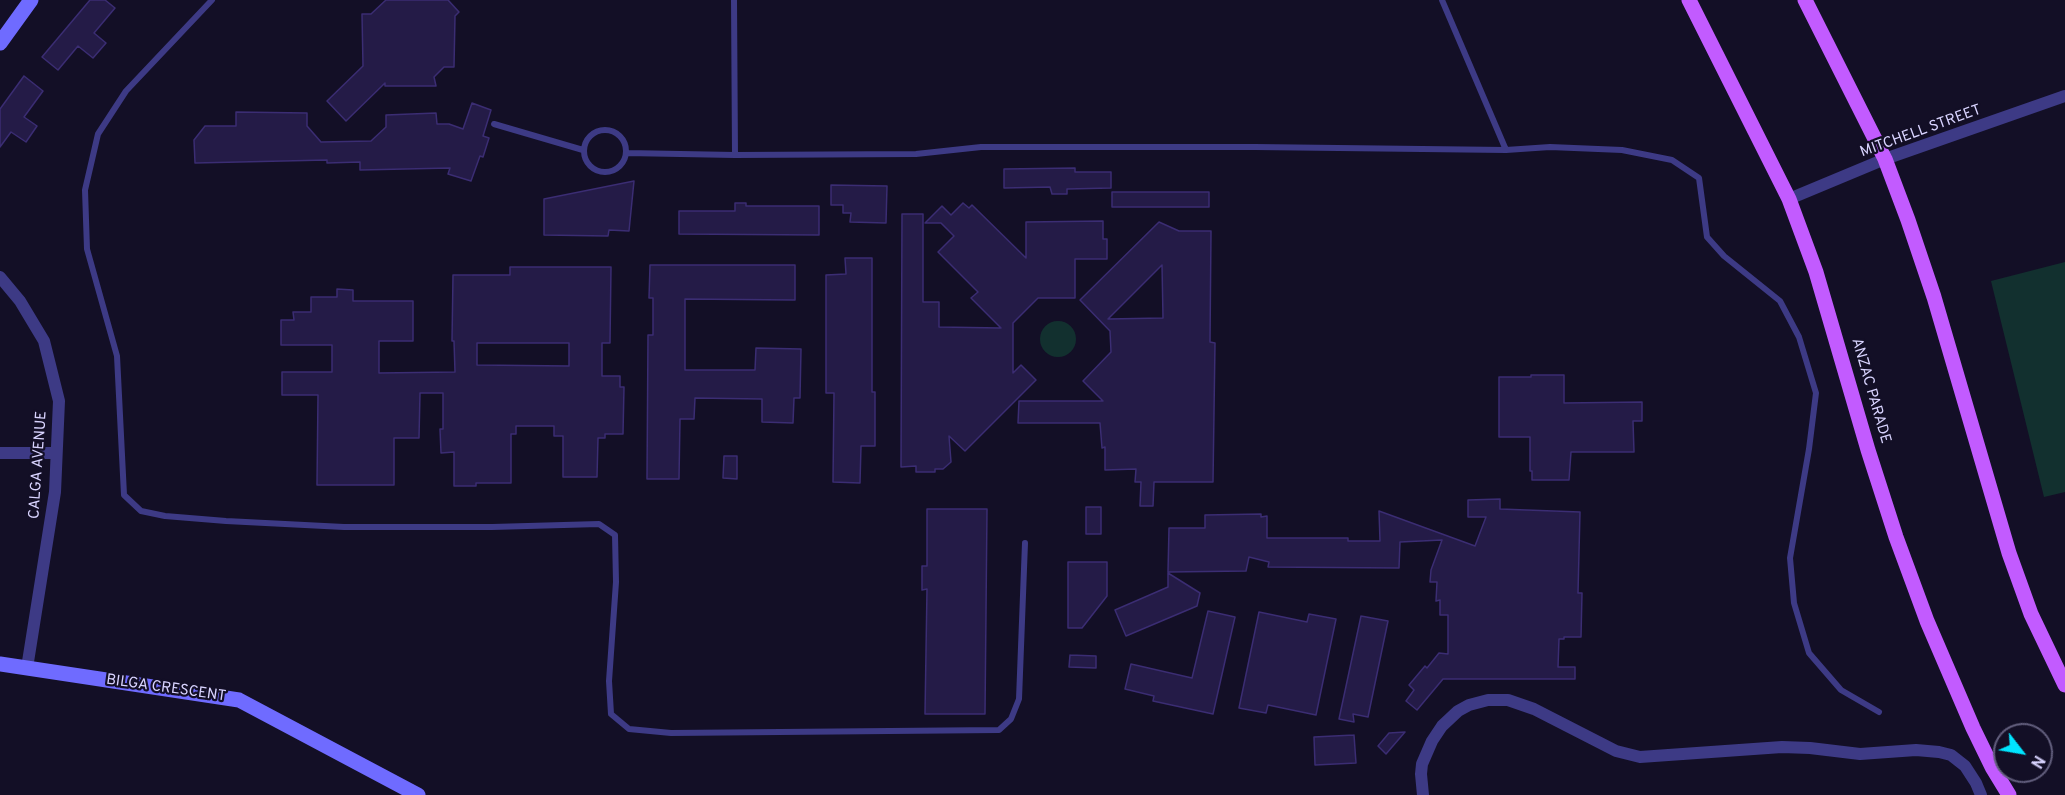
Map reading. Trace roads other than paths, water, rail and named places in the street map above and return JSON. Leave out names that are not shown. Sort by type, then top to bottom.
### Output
[{"type":"main road","name":"ANZAC PARADE","points":[[1689,0],[1789,199],[1816,272],[1868,450],[1923,611],[1973,728],[2009,795]]},
{"type":"main road","points":[[1805,0],[1885,159],[1934,297],[2009,552],[2031,614],[2065,685]]},
{"type":"street","points":[[0,43],[31,0]]},
{"type":"street","name":"MITCHELL STREET","points":[[1789,199],[1885,159],[2065,96]]},
{"type":"street","name":"CALGA AVENUE","points":[[0,277],[20,301],[44,341],[59,402],[55,492],[27,668]]},
{"type":"street","points":[[0,453],[56,453]]},
{"type":"street","name":"BILGA CRESCENT","points":[[0,664],[239,700],[418,795]]},
{"type":"street","points":[[1423,795],[1422,764],[1432,741],[1442,726],[1458,711],[1469,705],[1488,700],[1508,700],[1534,709],[1616,751],[1640,757],[1782,747],[1860,754],[1926,750],[1951,755],[1965,766],[1981,795]]},
{"type":"lane","points":[[212,0],[126,91],[98,134],[84,190],[87,249],[117,356],[124,495],[141,511],[176,517],[344,527],[599,524],[615,535],[616,582],[609,681],[611,714],[629,729],[671,733],[999,730],[1011,720],[1019,699],[1025,543]]},
{"type":"lane","points":[[734,0],[735,155]]},
{"type":"lane","points":[[1442,0],[1506,150]]},
{"type":"lane","points":[[494,124],[583,150]]},
{"type":"lane","points":[[606,129],[619,134],[623,139],[626,153],[624,160],[614,170],[600,172],[587,164],[583,150],[584,143],[593,132],[606,129]]},
{"type":"lane","points":[[626,153],[916,154],[981,147],[1506,150],[1550,147],[1622,150],[1672,160],[1699,178],[1707,237],[1724,256],[1780,301],[1799,337],[1816,393],[1809,449],[1790,558],[1794,603],[1809,653],[1841,690],[1879,712]]}]
